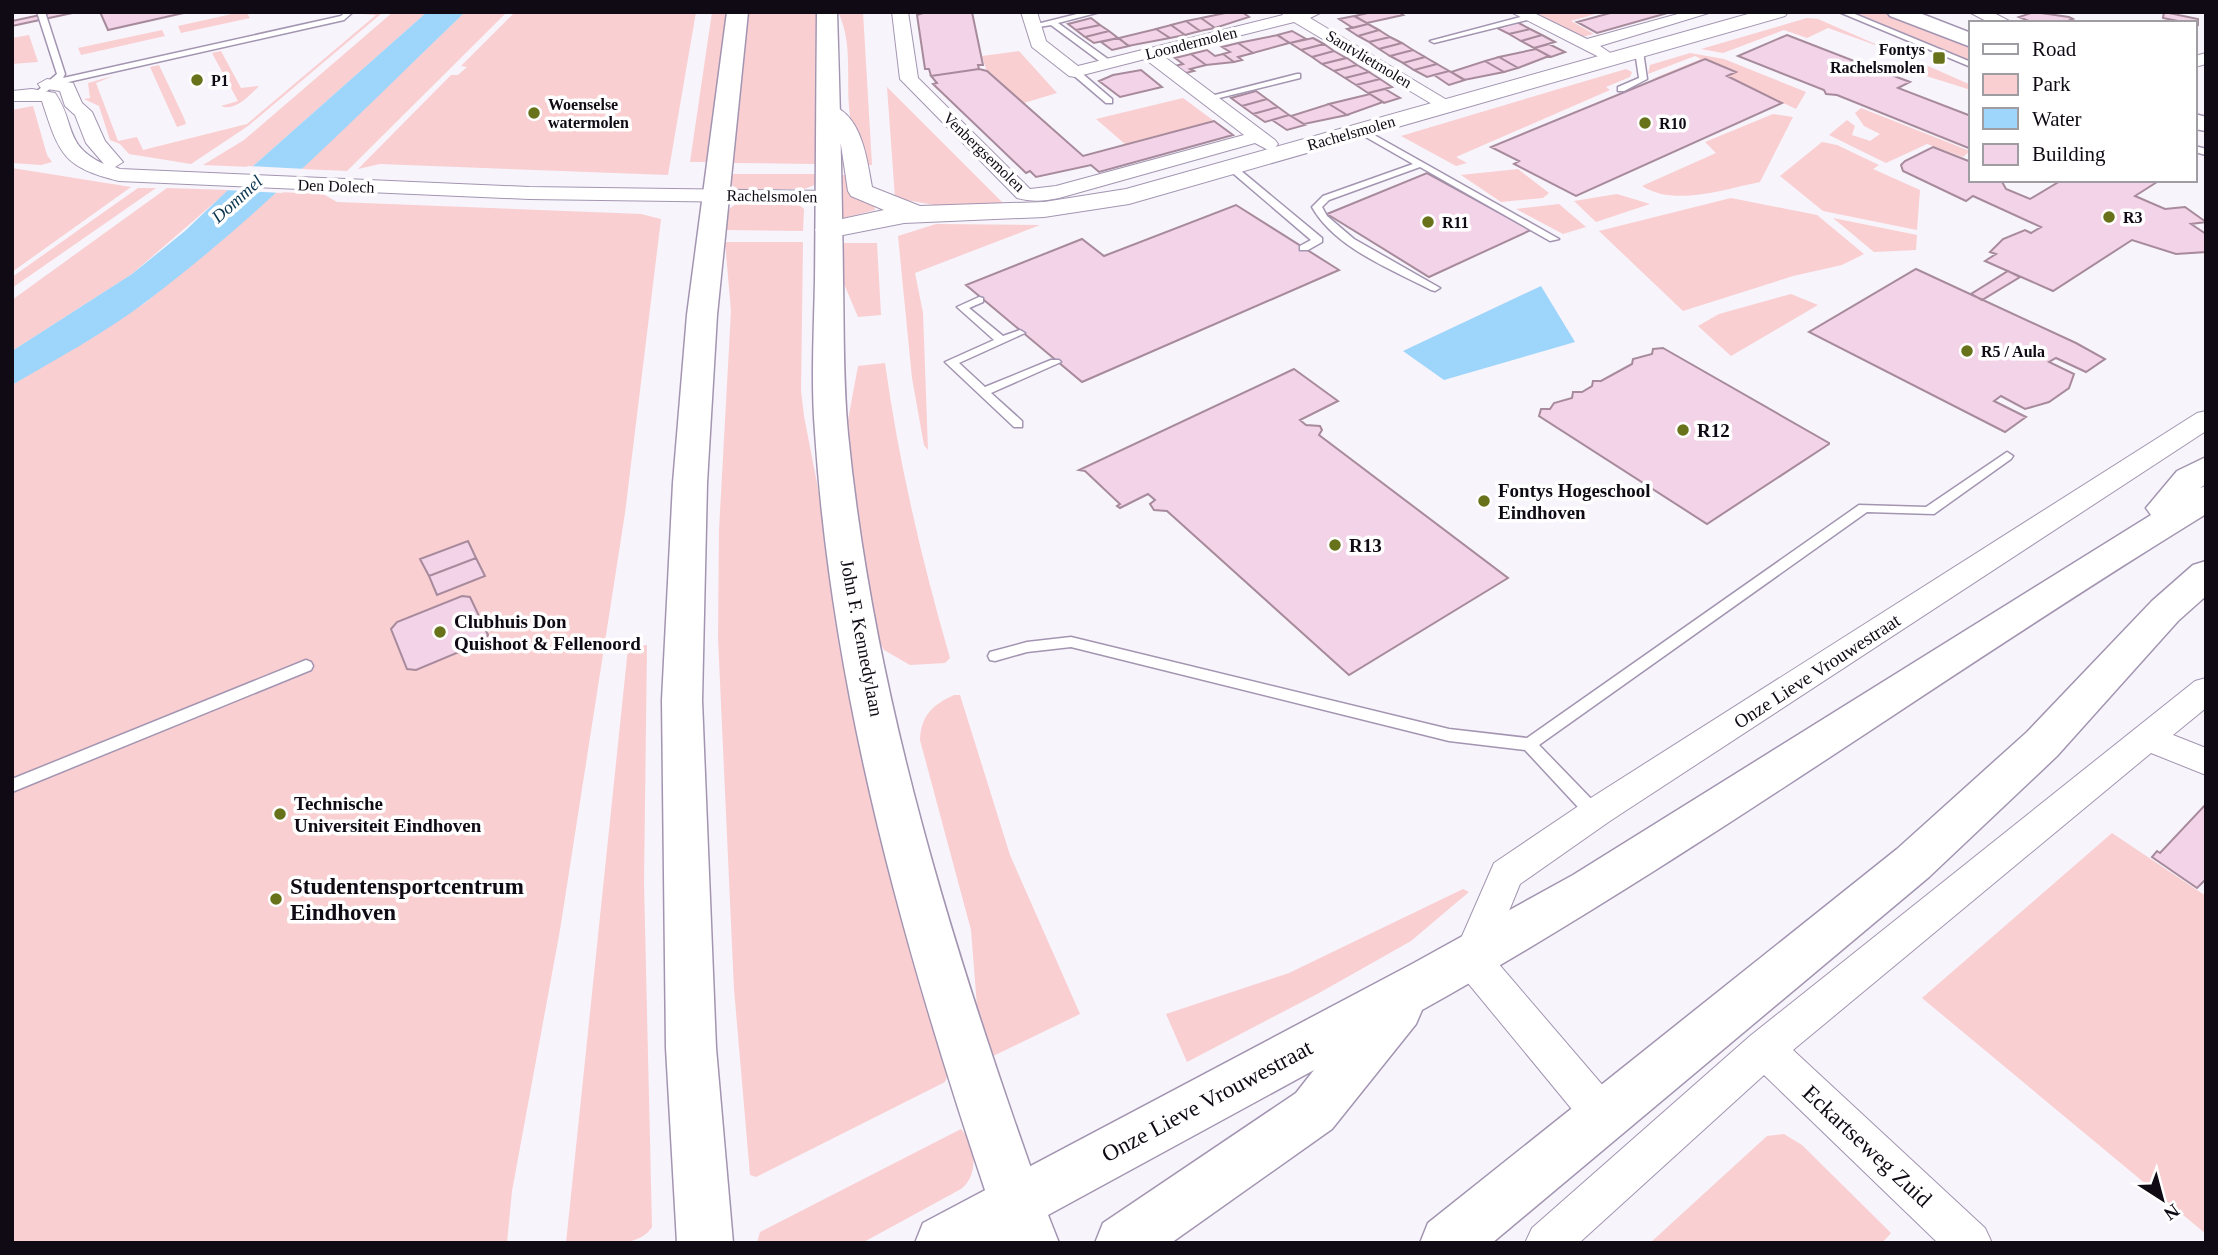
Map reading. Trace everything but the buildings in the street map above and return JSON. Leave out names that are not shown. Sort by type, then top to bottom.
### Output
[{"type":"main road","points":[[705,1243],[691,1048],[682,700],[690,483],[702,315],[698,194],[738,12]]},
{"type":"main road","name":"John F. Kennedylaan","points":[[827,12],[832,450],[860,637],[922,914],[964,1052],[1023,1223]]},
{"type":"main road","points":[[1897,12],[1969,40]]},
{"type":"main road","points":[[1932,12],[1969,26]]},
{"type":"main road","points":[[2137,539],[2189,479],[2206,468]]},
{"type":"main road","name":"Onze Lieve Vrouwestraat","points":[[943,1243],[1023,1223],[1471,959],[1706,818],[2137,539],[2206,498]]},
{"type":"main road","points":[[1448,1243],[1913,863],[2042,744],[2165,611],[2206,574]]},
{"type":"main road","points":[[1123,1243],[1314,1111],[1412,992]]},
{"type":"street","name":"Venbergsemolen","points":[[900,12],[909,79],[1024,194],[1039,196],[1059,192],[1257,136]]},
{"type":"street","points":[[1585,45],[1704,12]]},
{"type":"street","name":"Rachelsmolen","points":[[698,194],[869,218],[917,211],[1068,208],[1129,196],[1778,12]]},
{"type":"street","points":[[1977,12],[2000,21]]},
{"type":"street","name":"Loondermolen","points":[[1075,72],[1300,14]]},
{"type":"street","name":"Santvlietmolen","points":[[1300,14],[1448,106]]},
{"type":"street","points":[[1523,15],[1614,59]]},
{"type":"street","points":[[1031,19],[1038,43],[1075,72]]},
{"type":"street","points":[[1149,54],[1280,153]]},
{"type":"street","name":"Den Dolech","points":[[223,178],[159,172],[101,159],[84,146],[72,115],[74,106],[67,87],[46,89],[52,100],[62,140],[75,158],[86,165],[118,175],[656,197],[698,194]]},
{"type":"street","points":[[12,90],[46,89]]},
{"type":"street","points":[[12,96],[46,89]]},
{"type":"street","name":"Rachelsmolen","points":[[828,111],[847,133],[853,145],[860,191],[880,201],[917,211]]},
{"type":"street","name":"Onze Lieve Vrouwestraat","points":[[1471,959],[1506,874],[2206,419]]},
{"type":"street","points":[[1547,1243],[1764,1049],[2206,690]]},
{"type":"street","points":[[2147,738],[2206,762]]},
{"type":"street","points":[[1471,959],[1603,1116]]},
{"type":"street","name":"Eckartseweg Zuid","points":[[1764,1049],[1970,1243]]},
{"type":"lane","points":[[40,12],[61,74],[46,89]]},
{"type":"lane","points":[[46,89],[344,18],[349,12]]},
{"type":"lane","points":[[1031,19],[1052,22],[1096,12]]},
{"type":"lane","points":[[1843,12],[1969,64]]},
{"type":"lane","points":[[1434,41],[1523,15]]},
{"type":"lane","points":[[1052,22],[1109,64]]},
{"type":"lane","points":[[1621,89],[1643,79],[1639,51]]},
{"type":"lane","points":[[1075,72],[1109,101]]},
{"type":"lane","points":[[1208,98],[1297,76]]},
{"type":"lane","points":[[1360,131],[1554,239]]},
{"type":"lane","points":[[1421,164],[1326,198],[1317,207],[1319,216],[1355,244],[1435,288]]},
{"type":"lane","points":[[1231,167],[1318,240],[1304,248]]},
{"type":"lane","points":[[979,300],[962,307],[1002,341]]},
{"type":"lane","points":[[1017,424],[951,362],[1020,333]]},
{"type":"lane","points":[[984,392],[1055,362]]},
{"type":"lane","points":[[1529,744],[1864,508],[1929,511],[2007,456]]},
{"type":"lane","points":[[995,656],[1027,647],[1071,642],[1449,735],[1529,744],[1595,814]]},
{"type":"lane","points":[[12,786],[306,666]]},
{"type":"green space","points":[[246,12],[250,18],[181,33],[178,26]]},
{"type":"green space","points":[[393,12],[427,12],[252,167],[203,165],[244,140]]},
{"type":"green space","points":[[465,12],[507,12],[347,171],[301,169]]},
{"type":"green space","points":[[515,12],[696,12],[668,175],[380,164],[358,169],[451,75],[458,75],[467,67],[461,66]]},
{"type":"green space","points":[[712,12],[729,12],[710,162],[690,162]]},
{"type":"green space","points":[[748,12],[817,12],[816,164],[733,163]]},
{"type":"green space","points":[[838,12],[863,12],[872,165],[862,165],[852,128],[846,37]]},
{"type":"green space","points":[[1535,12],[1602,12],[1571,21],[1594,34],[1582,37]]},
{"type":"green space","points":[[1888,12],[1969,42],[1969,60],[1859,14]]},
{"type":"green space","points":[[382,13],[248,126],[191,164],[129,154],[120,144],[110,140],[99,106],[84,99],[90,98],[88,83],[113,76],[96,83],[118,141],[137,137],[143,150],[247,124],[376,15],[362,14]]},
{"type":"green space","points":[[1807,18],[1818,19],[1889,50],[1828,28],[1807,38],[1784,30],[1723,53],[1701,49]]},
{"type":"green space","points":[[162,30],[165,36],[81,55],[78,48]]},
{"type":"green space","points":[[29,35],[38,62],[12,64],[12,38]]},
{"type":"green space","points":[[221,51],[241,88],[259,86],[242,102],[232,107],[221,106],[238,101],[212,53]]},
{"type":"green space","points":[[1019,51],[1057,93],[1024,103],[986,69],[982,56]]},
{"type":"green space","points":[[1690,53],[1724,59],[1806,92],[1796,109],[1727,76],[1735,72],[1652,79],[1701,59],[1695,56],[1648,74],[1650,65]]},
{"type":"green space","points":[[1919,62],[1969,84],[1969,89],[1907,70]]},
{"type":"green space","points":[[159,65],[186,124],[177,127],[150,67]]},
{"type":"green space","points":[[1626,69],[1632,72],[1630,77],[1606,87],[1610,90],[1456,157],[1467,163],[1456,166],[1401,136]]},
{"type":"green space","points":[[887,87],[1007,207],[951,208],[895,198]]},
{"type":"green space","points":[[1183,98],[1214,121],[1125,144],[1096,119]]},
{"type":"green space","points":[[33,106],[47,155],[52,162],[41,165],[12,163],[12,110]]},
{"type":"green space","points":[[1861,108],[1969,152],[1963,157],[1927,144],[1886,163],[1829,135],[1847,120],[1855,126],[1852,135],[1870,141],[1880,134],[1864,126],[1855,113]]},
{"type":"green space","points":[[1773,114],[1793,117],[1760,182],[1684,196],[1655,192],[1642,186],[1716,153],[1705,142]]},
{"type":"green space","points":[[1822,142],[1837,145],[1879,165],[1873,169],[1920,190],[1917,230],[1823,211],[1780,176]]},
{"type":"green space","points":[[12,168],[131,187],[12,272]]},
{"type":"green space","points":[[1518,169],[1549,193],[1543,198],[1501,202],[1461,175]]},
{"type":"green space","points":[[732,174],[816,174],[815,185],[804,189],[738,189],[730,184]]},
{"type":"green space","points":[[840,175],[850,175],[874,204],[875,210],[840,219]]},
{"type":"green space","points":[[138,188],[156,188],[12,288],[12,277]]},
{"type":"green space","points":[[167,188],[229,190],[132,274],[12,351],[12,300]]},
{"type":"green space","name":"Studentensportcentrum Eindhoven","points":[[277,192],[323,194],[337,202],[641,214],[661,219],[625,513],[560,930],[512,1191],[507,1243],[12,1243],[12,385],[145,303]]},
{"type":"green space","points":[[1617,194],[1650,204],[1596,222],[1574,201]]},
{"type":"green space","points":[[1731,198],[1817,215],[1864,254],[1842,265],[1793,276],[1683,311],[1599,231]]},
{"type":"green space","points":[[797,203],[804,209],[803,231],[726,230],[729,209],[736,204]]},
{"type":"green space","points":[[1559,204],[1586,227],[1563,234],[1516,209]]},
{"type":"green space","points":[[1833,218],[1917,235],[1916,250],[1874,252]]},
{"type":"green space","points":[[936,224],[1040,225],[915,273],[923,313],[928,450],[924,445],[912,378],[898,236]]},
{"type":"green space","points":[[725,242],[803,242],[801,391],[804,416],[901,917],[947,1077],[945,1082],[756,1177],[750,1175],[734,989],[718,638],[719,530],[731,311]]},
{"type":"green space","points":[[842,243],[877,243],[881,315],[858,317],[842,279]]},
{"type":"green space","points":[[1791,294],[1818,305],[1731,356],[1698,326],[1719,314]]},
{"type":"green space","points":[[885,363],[912,512],[950,658],[945,663],[910,665],[884,650],[878,639],[864,565],[846,431],[858,366]]},
{"type":"green space","points":[[647,645],[644,883],[652,1227],[645,1235],[625,1243],[566,1243],[628,648]]},
{"type":"green space","points":[[954,695],[960,695],[1010,855],[1080,1014],[991,1057],[978,1019],[971,930],[920,740],[929,712]]},
{"type":"green space","points":[[2112,833],[2206,896],[2206,1234],[1922,998]]},
{"type":"green space","points":[[1463,889],[1469,892],[1411,941],[1187,1062],[1166,1014],[1289,973]]},
{"type":"green space","points":[[961,1129],[970,1144],[973,1168],[967,1183],[961,1189],[862,1243],[757,1243],[760,1232]]},
{"type":"green space","points":[[1784,1134],[1802,1145],[1891,1233],[1882,1243],[1650,1243],[1767,1136]]},
{"type":"water","name":"Dommel","points":[[427,12],[465,12],[271,198],[189,268],[115,324],[12,385],[12,351],[132,274],[185,231],[252,167]]},
{"type":"water","points":[[1541,286],[1575,342],[1444,380],[1403,351]]},
{"type":"pier","points":[[248,166],[306,169],[282,193],[225,190]]},
{"type":"place","name":"Fontys Rachelsmolen","points":[[1939,58]]},
{"type":"place","name":"P1","points":[[197,80]]},
{"type":"place","name":"Woenselse watermolen","points":[[534,113]]},
{"type":"place","name":"R10","points":[[1645,123]]},
{"type":"place","name":"R3","points":[[2109,217]]},
{"type":"place","name":"R11","points":[[1428,222]]},
{"type":"place","name":"R5 / Aula","points":[[1967,351]]},
{"type":"place","name":"R12","points":[[1683,430]]},
{"type":"place","name":"Fontys Hogeschool Eindhoven","points":[[1484,501]]},
{"type":"place","name":"R13","points":[[1335,545]]},
{"type":"place","name":"Clubhuis Don Quishoot & Fellenoord","points":[[440,632]]},
{"type":"place","name":"Technische Universiteit Eindhoven","points":[[280,814]]},
{"type":"place","name":"Studentensportcentrum Eindhoven","points":[[276,899]]}]
